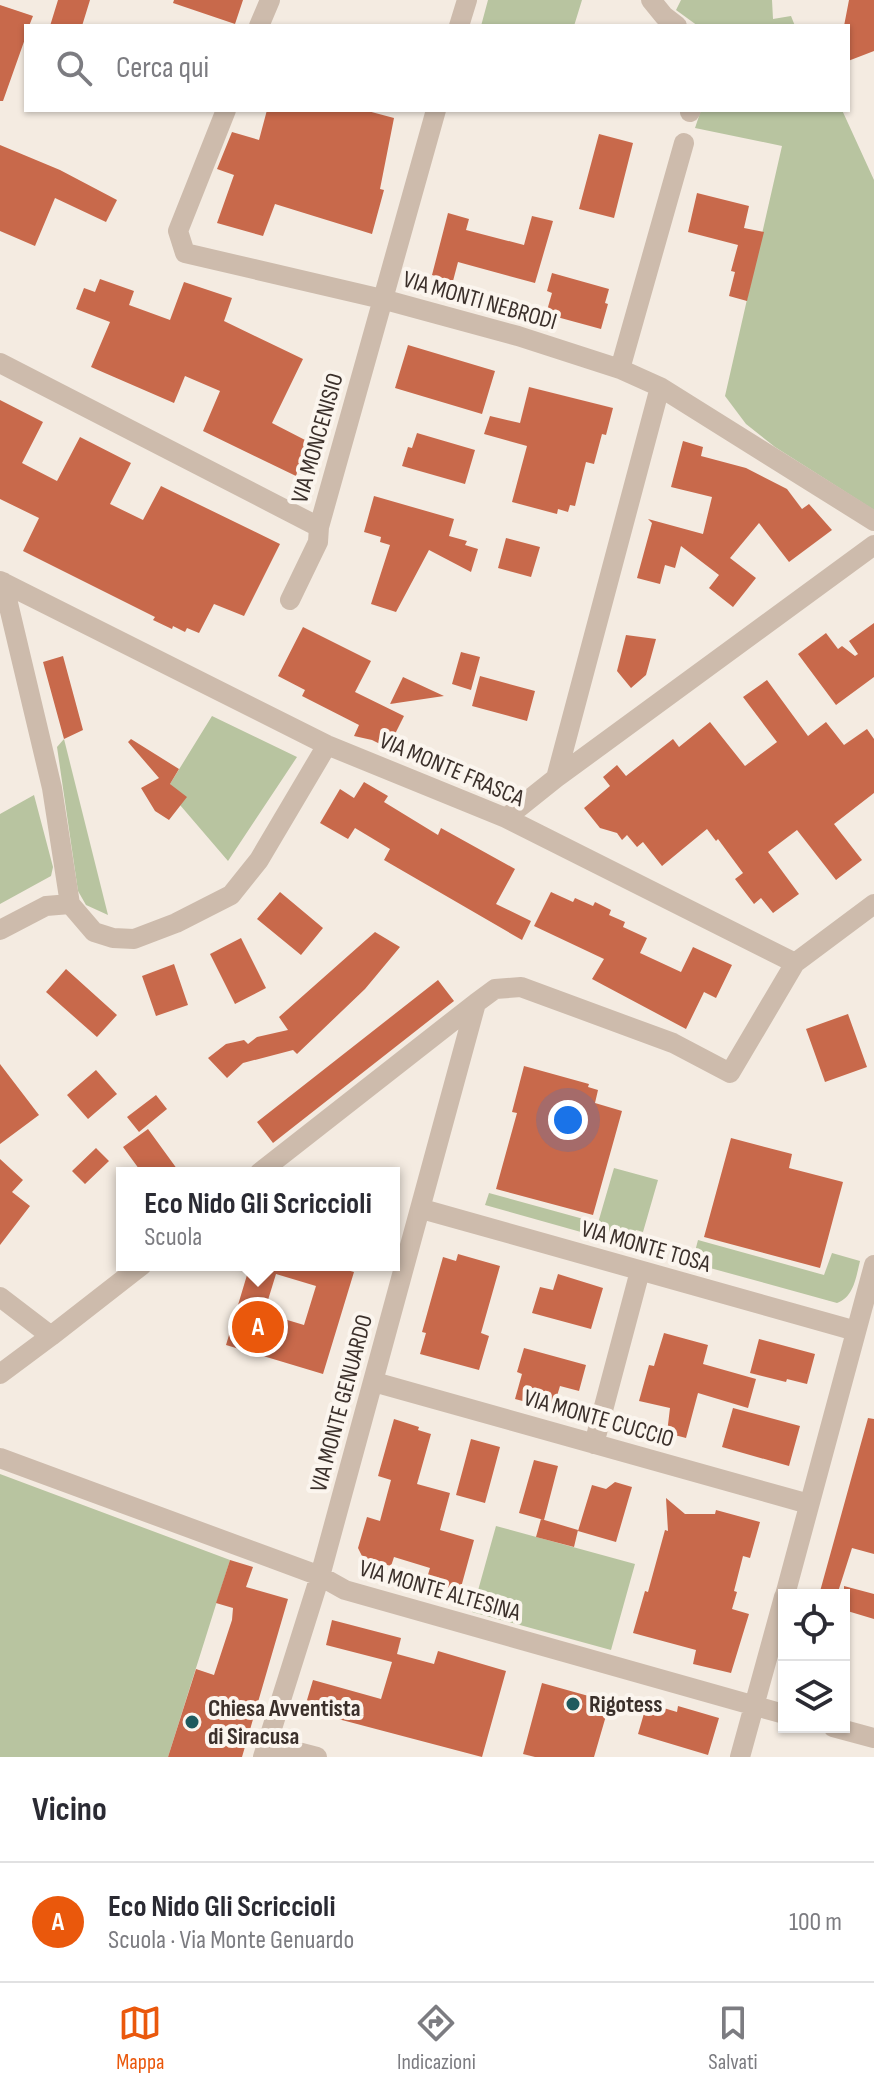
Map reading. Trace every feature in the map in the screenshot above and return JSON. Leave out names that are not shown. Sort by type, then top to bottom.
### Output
[{"type":"street","points":[[260,24],[270,0]]},
{"type":"street","points":[[460,24],[467,0]]},
{"type":"street","points":[[651,0],[674,24]]},
{"type":"street","name":"VIA MONTI NEBRODI","points":[[225,112],[178,231],[185,253],[382,299],[518,336],[620,369],[660,387],[874,521]]},
{"type":"street","name":"VIA MONCENISIO","points":[[0,363],[319,527],[435,112]]},
{"type":"street","points":[[620,369],[684,143]]},
{"type":"street","points":[[556,778],[660,387]]},
{"type":"street","points":[[290,600],[318,542],[319,527]]},
{"type":"street","points":[[506,818],[874,545]]},
{"type":"street","points":[[1,582],[52,788],[70,904],[94,932],[113,938],[134,939],[176,923],[231,895],[259,860],[327,745]]},
{"type":"street","name":"VIA MONTE FRASCA","points":[[1,582],[327,745],[506,818],[795,963]]},
{"type":"street","points":[[0,930],[46,906],[70,904]]},
{"type":"street","points":[[267,1167],[495,989],[521,987],[673,1043],[730,1073],[795,963],[874,904]]},
{"type":"street","name":"VIA MONTE GENUARDO","points":[[265,1751],[320,1576],[476,1003]]},
{"type":"street","name":"VIA MONTE TOSA","points":[[422,1209],[856,1331]]},
{"type":"street","points":[[786,1589],[874,1265]]},
{"type":"street","points":[[0,1374],[134,1271]]},
{"type":"street","points":[[594,1444],[640,1271]]},
{"type":"street","points":[[0,1297],[51,1336]]},
{"type":"street","points":[[0,1356],[22,1357]]},
{"type":"street","name":"VIA MONTE CUCCIO","points":[[374,1382],[809,1504]]},
{"type":"street","name":"VIA MONTE ALTESINA","points":[[0,1458],[320,1576],[345,1590],[778,1713]]},
{"type":"street","points":[[740,1757],[778,1619]]},
{"type":"street","points":[[850,1732],[874,1738]]},
{"type":"street","points":[[265,1751],[317,1757]]},
{"type":"green space","points":[[488,0],[582,0],[575,24],[482,24]]},
{"type":"green space","points":[[681,0],[772,0],[773,19],[791,16],[794,24],[695,24],[676,10]]},
{"type":"green space","points":[[700,112],[843,112],[874,180],[874,510],[775,447],[746,424],[725,396],[782,146],[695,128]]},
{"type":"green space","points":[[212,716],[297,757],[228,861],[180,805],[170,784]]},
{"type":"green space","points":[[64,739],[108,915],[86,905],[78,891],[57,747]]},
{"type":"green space","points":[[34,795],[53,867],[51,876],[0,904],[0,814]]},
{"type":"green space","points":[[614,1168],[658,1180],[643,1232],[636,1230],[629,1239],[620,1243],[485,1205],[489,1193],[598,1223]]},
{"type":"green space","points":[[698,1240],[824,1275],[832,1253],[860,1261],[851,1291],[837,1303],[692,1263]]},
{"type":"green space","points":[[0,1474],[230,1560],[168,1757],[0,1757]]},
{"type":"green space","points":[[496,1526],[635,1564],[611,1650],[472,1612]]},
{"type":"building","points":[[58,0],[90,0],[83,24],[51,24]]},
{"type":"building","points":[[174,0],[243,0],[235,24],[173,3]]},
{"type":"building","points":[[849,0],[874,0],[874,51],[850,60],[850,24],[844,24]]},
{"type":"building","points":[[0,5],[33,16],[30,24],[24,24],[24,42],[3,101],[0,101]]},
{"type":"building","points":[[266,112],[372,112],[394,118],[380,189],[384,190],[372,234],[275,204],[263,236],[217,223],[234,175],[217,169],[232,132],[259,140]]},
{"type":"building","points":[[599,134],[633,143],[614,218],[579,209]]},
{"type":"building","points":[[0,145],[60,170],[117,200],[106,222],[55,198],[35,246],[0,231]]},
{"type":"building","points":[[697,193],[749,206],[744,228],[764,232],[747,301],[729,296],[738,245],[688,232]]},
{"type":"building","points":[[448,213],[469,219],[466,230],[524,245],[532,216],[553,221],[535,283],[458,262],[453,281],[432,275]]},
{"type":"building","points":[[552,273],[609,289],[601,329],[546,314],[552,293],[547,291]]},
{"type":"building","points":[[100,279],[134,291],[129,305],[170,320],[184,282],[232,298],[224,321],[303,359],[272,423],[307,441],[296,476],[203,431],[220,391],[185,376],[174,403],[91,367],[110,322],[76,309],[84,288],[95,292]]},
{"type":"building","points":[[408,345],[495,371],[482,414],[395,388]]},
{"type":"building","points":[[529,387],[613,408],[594,464],[586,462],[575,506],[570,505],[568,512],[558,509],[557,514],[512,502],[527,446],[484,434],[490,416],[520,423]]},
{"type":"building","points":[[0,400],[43,422],[22,463],[57,481],[80,437],[131,463],[110,504],[143,520],[161,486],[280,544],[244,616],[214,604],[199,633],[187,628],[185,632],[173,626],[172,629],[153,620],[155,617],[23,551],[39,518],[0,499]]},
{"type":"building","points":[[417,433],[475,450],[465,484],[402,466],[408,447],[412,448]]},
{"type":"building","points":[[683,441],[703,447],[701,456],[746,468],[787,489],[802,509],[809,504],[832,530],[789,562],[759,523],[730,558],[756,578],[733,607],[709,588],[719,575],[681,546],[675,568],[665,565],[660,584],[637,578],[652,523],[648,519],[703,534],[712,497],[671,487]]},
{"type":"building","points":[[374,496],[454,519],[449,536],[467,541],[465,545],[478,549],[471,572],[429,550],[396,612],[371,604],[390,545],[380,542],[381,537],[364,532]]},
{"type":"building","points":[[506,538],[540,547],[531,577],[498,568]]},
{"type":"building","points":[[874,623],[874,677],[836,705],[798,654],[826,633],[838,649],[842,646],[855,656],[858,654],[849,641]]},
{"type":"building","points":[[303,627],[371,661],[355,692],[404,716],[388,748],[354,736],[359,725],[302,696],[305,690],[278,676]]},
{"type":"building","points":[[626,635],[656,639],[646,675],[631,688],[617,671]]},
{"type":"building","points":[[461,652],[480,657],[471,690],[452,684]]},
{"type":"building","points":[[63,656],[83,730],[64,739],[43,662]]},
{"type":"building","points":[[480,676],[535,691],[527,721],[472,706]]},
{"type":"building","points":[[403,677],[444,696],[390,704]]},
{"type":"building","points":[[767,680],[808,736],[826,722],[844,745],[867,729],[874,739],[874,793],[834,824],[862,860],[836,880],[797,830],[768,852],[799,894],[773,913],[761,898],[754,904],[735,879],[743,873],[707,829],[662,866],[643,842],[637,847],[627,835],[622,840],[617,833],[600,828],[584,808],[610,786],[603,777],[617,765],[626,776],[673,739],[679,747],[710,722],[745,766],[777,742],[743,697]]},
{"type":"building","points":[[131,739],[179,769],[170,784],[187,797],[169,820],[155,811],[141,788],[159,778],[128,742]]},
{"type":"building","points":[[364,782],[388,796],[384,802],[438,835],[441,828],[515,869],[496,904],[531,921],[522,940],[384,860],[390,849],[355,828],[348,839],[320,823],[340,789],[354,798]]},
{"type":"building","points":[[280,892],[323,928],[301,955],[257,919]]},
{"type":"building","points":[[551,892],[573,902],[575,898],[593,906],[595,902],[611,910],[609,915],[625,922],[623,927],[647,938],[640,953],[681,972],[693,947],[732,965],[716,998],[704,992],[686,1029],[592,979],[604,959],[534,926]]},
{"type":"building","points":[[375,932],[400,947],[365,989],[297,1054],[293,1050],[243,1063],[227,1078],[208,1058],[226,1044],[244,1040],[248,1044],[257,1037],[288,1030],[279,1017]]},
{"type":"building","points":[[241,938],[266,988],[235,1004],[210,954]]},
{"type":"building","points":[[174,964],[188,1005],[156,1016],[142,976]]},
{"type":"building","points":[[66,969],[117,1015],[97,1037],[46,992]]},
{"type":"building","points":[[438,980],[454,1001],[273,1143],[257,1122]]},
{"type":"building","points":[[848,1014],[867,1067],[825,1082],[806,1029]]},
{"type":"building","points":[[0,1064],[39,1115],[0,1144]]},
{"type":"building","points":[[524,1066],[589,1084],[588,1087],[598,1090],[595,1103],[622,1111],[593,1215],[496,1189],[517,1113],[512,1112]]},
{"type":"building","points":[[96,1070],[117,1094],[88,1119],[67,1095]]},
{"type":"building","points":[[156,1095],[167,1109],[139,1132],[127,1117]]},
{"type":"building","points":[[148,1129],[176,1167],[138,1167],[123,1147]]},
{"type":"building","points":[[731,1138],[792,1154],[789,1168],[843,1182],[820,1268],[704,1237]]},
{"type":"building","points":[[96,1148],[109,1161],[85,1184],[72,1171]]},
{"type":"building","points":[[0,1159],[23,1180],[12,1192],[30,1206],[0,1245]]},
{"type":"building","points":[[458,1254],[500,1266],[481,1333],[489,1336],[479,1370],[420,1354],[426,1333],[422,1332],[443,1257],[456,1261]]},
{"type":"building","points":[[248,1271],[354,1272],[323,1374],[226,1345]],"holes":[[[276,1274],[316,1286],[304,1325],[264,1313]]]},
{"type":"building","points":[[558,1274],[603,1288],[591,1329],[532,1313],[540,1287],[553,1290]]},
{"type":"building","points":[[664,1333],[708,1345],[703,1364],[756,1379],[748,1408],[698,1393],[686,1438],[667,1433],[670,1408],[639,1401],[649,1365],[654,1366]]},
{"type":"building","points":[[759,1339],[815,1354],[807,1384],[750,1373]]},
{"type":"building","points":[[524,1348],[586,1365],[579,1391],[560,1386],[553,1409],[515,1399],[522,1374],[517,1372]]},
{"type":"building","points":[[733,1408],[800,1426],[789,1466],[722,1447]]},
{"type":"building","points":[[868,1418],[874,1419],[874,1554],[852,1548],[839,1589],[821,1589]]},
{"type":"building","points":[[394,1419],[431,1434],[417,1484],[450,1493],[440,1530],[474,1540],[460,1591],[426,1581],[430,1568],[394,1557],[391,1566],[363,1558],[358,1548],[367,1517],[380,1521],[391,1480],[378,1476]]},
{"type":"building","points":[[471,1439],[500,1447],[485,1503],[456,1495]]},
{"type":"building","points":[[534,1460],[558,1466],[544,1520],[519,1513]]},
{"type":"building","points":[[615,1482],[632,1487],[616,1542],[578,1531],[592,1485],[606,1489]]},
{"type":"building","points":[[666,1498],[685,1514],[715,1514],[716,1510],[760,1522],[750,1558],[743,1556],[734,1591],[737,1592],[732,1609],[749,1614],[731,1673],[693,1664],[696,1650],[633,1633],[665,1530],[668,1531]]},
{"type":"building","points":[[541,1519],[578,1530],[574,1547],[536,1537]]},
{"type":"building","points":[[230,1560],[253,1567],[246,1587],[288,1599],[242,1757],[168,1757],[196,1669],[214,1675],[232,1620],[233,1608],[216,1603]]},
{"type":"building","points":[[844,1586],[874,1594],[874,1619],[850,1612],[850,1589],[844,1589]]},
{"type":"building","points":[[332,1620],[401,1638],[397,1654],[434,1664],[438,1651],[506,1671],[482,1757],[304,1710],[313,1680],[381,1699],[392,1662],[326,1645]]},
{"type":"building","points":[[542,1683],[610,1702],[594,1757],[535,1757],[523,1754]]},
{"type":"building","points":[[647,1703],[677,1712],[678,1706],[719,1718],[708,1755],[638,1734]]},
{"type":"place","name":"Eco Nido Gli Scriccioli","points":[[258,1327]]},
{"type":"place","name":"Rigotess","points":[[573,1704]]},
{"type":"place","name":"Chiesa Avventista di Siracusa","points":[[192,1722]]}]
